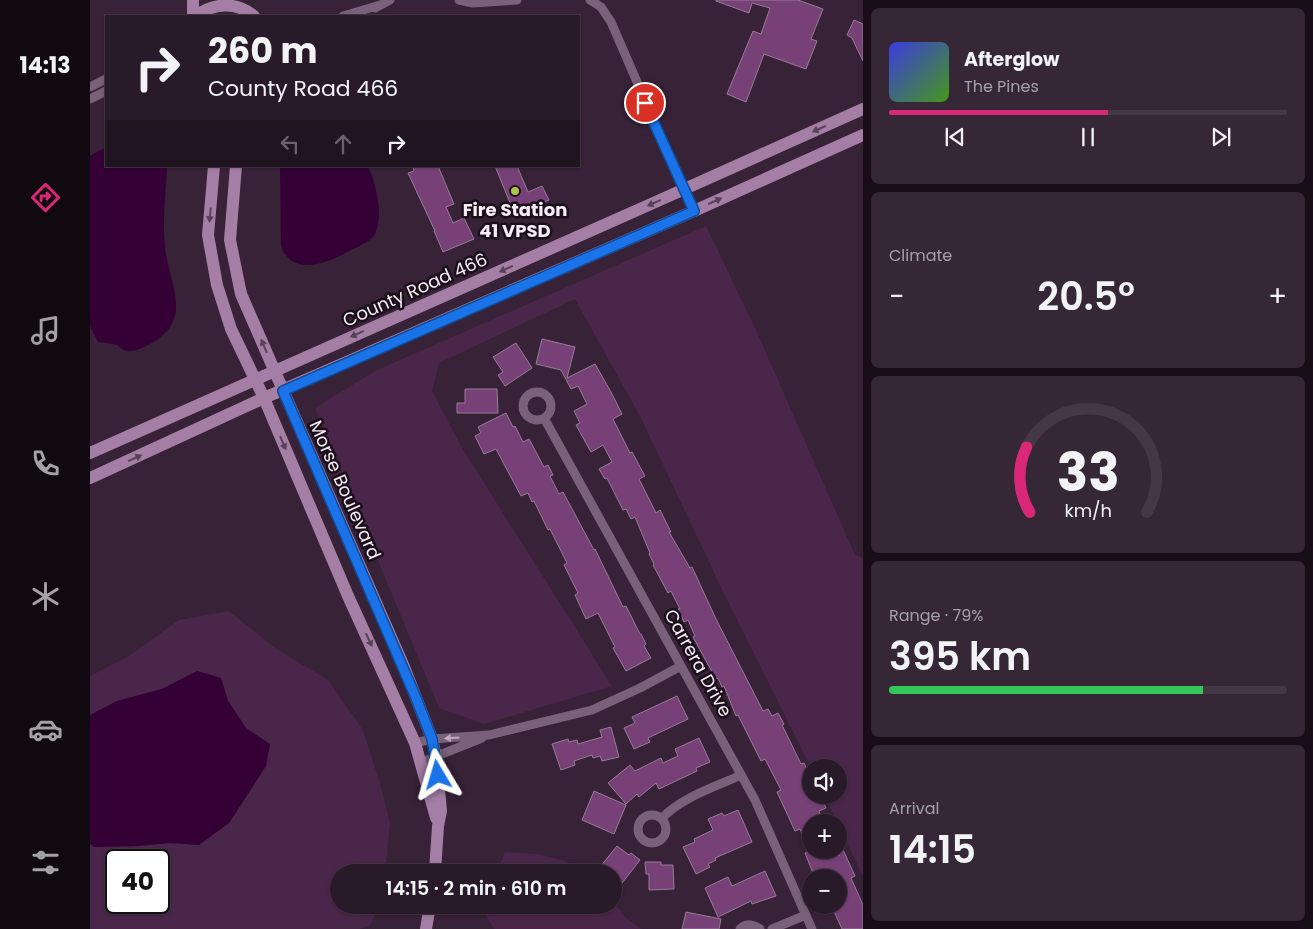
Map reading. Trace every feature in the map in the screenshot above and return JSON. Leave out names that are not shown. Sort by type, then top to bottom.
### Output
[{"type":"main road","points":[[193,0],[195,15]]},
{"type":"main road","points":[[196,15],[215,6],[236,4],[252,15]]},
{"type":"main road","name":"County Road 466","points":[[90,452],[863,109]]},
{"type":"main road","points":[[90,478],[264,398],[694,211],[863,135]]},
{"type":"main road","name":"Morse Boulevard","points":[[214,167],[208,235],[217,285],[231,329],[264,398],[348,596],[416,742],[438,826]]},
{"type":"main road","name":"Morse Boulevard","points":[[236,167],[230,240],[241,294],[404,667],[432,739],[436,757],[441,811],[436,864]]},
{"type":"main road","points":[[684,190],[694,211]]},
{"type":"main road","points":[[426,929],[428,914]]},
{"type":"street","points":[[361,15],[390,0]]},
{"type":"street","points":[[459,0],[473,3],[517,0]]},
{"type":"street","points":[[590,0],[601,7],[611,22],[684,190]]},
{"type":"street","points":[[346,15],[380,5]]},
{"type":"street","points":[[90,87],[105,80]]},
{"type":"street","points":[[90,99],[105,92]]},
{"type":"street","name":"Carrera Drive","points":[[544,418],[755,800],[812,929]]},
{"type":"street","points":[[422,762],[489,735],[592,710],[632,692],[681,666]]},
{"type":"street","points":[[416,742],[489,735]]},
{"type":"street","points":[[662,818],[671,809],[684,801],[741,775]]},
{"type":"street","points":[[772,929],[806,915]]},
{"type":"street","points":[[740,929],[751,924],[760,929]]},
{"type":"shaded area","points":[[105,148],[105,167],[167,167],[164,237],[176,299],[176,311],[173,323],[165,333],[152,343],[133,351],[126,351],[115,344],[98,342],[90,326],[90,156]]},
{"type":"shaded area","points":[[280,167],[368,167],[374,182],[379,209],[378,226],[373,237],[362,245],[328,261],[309,265],[293,261],[284,253],[281,245]]},
{"type":"shaded area","points":[[706,226],[756,330],[855,555],[863,558],[863,876],[847,843],[847,814],[833,814],[828,804],[847,804],[847,759],[807,759],[719,583],[641,418],[575,299],[439,363],[432,391],[462,448],[612,686],[484,724],[439,708],[315,408],[375,371]]},
{"type":"shaded area","points":[[229,611],[275,648],[328,680],[363,730],[390,823],[386,864],[330,864],[330,914],[376,914],[370,925],[360,929],[90,929],[90,844],[94,847],[170,843],[199,845],[229,823],[251,790],[270,744],[246,728],[228,701],[221,678],[198,671],[162,689],[117,701],[90,715],[90,676],[129,656],[179,620]]},
{"type":"shaded area","points":[[197,671],[221,678],[228,701],[246,728],[270,744],[266,766],[229,823],[199,845],[170,843],[94,847],[90,844],[90,715],[117,701],[162,689]]},
{"type":"shaded area","points":[[505,852],[537,854],[570,864],[500,864]]},
{"type":"shaded area","points":[[622,913],[641,929],[494,929],[486,914]]},
{"type":"building","points":[[716,0],[798,0],[823,9],[811,39],[817,41],[806,69],[764,54],[746,102],[727,94],[753,31],[761,34],[770,8],[752,3],[749,13]]},
{"type":"building","points":[[854,20],[863,24],[863,61],[852,38],[847,35]]},
{"type":"building","points":[[413,167],[438,167],[454,204],[446,207],[453,223],[464,218],[474,239],[443,252],[408,173],[414,171]]},
{"type":"building","points":[[495,167],[517,167],[528,192],[542,186],[549,200],[515,215]]},
{"type":"building","points":[[542,339],[575,347],[567,378],[595,364],[611,392],[622,414],[613,419],[630,453],[632,452],[645,476],[639,479],[656,513],[660,510],[671,532],[669,532],[690,568],[692,567],[763,711],[768,709],[772,716],[778,713],[784,724],[782,725],[802,764],[802,804],[824,804],[826,808],[819,811],[820,814],[802,814],[802,834],[800,829],[795,831],[777,792],[781,790],[765,759],[761,761],[738,715],[736,716],[724,686],[722,687],[718,678],[716,679],[693,637],[695,636],[688,620],[684,622],[671,591],[668,593],[653,565],[635,517],[631,519],[626,509],[623,510],[607,478],[605,479],[599,469],[612,462],[603,445],[591,452],[576,425],[580,423],[574,411],[587,404],[578,386],[571,389],[561,370],[536,364]]},
{"type":"building","points":[[516,343],[532,368],[505,386],[498,375],[503,372],[493,357]]},
{"type":"building","points":[[465,389],[497,389],[498,413],[457,413],[457,403],[465,403]]},
{"type":"building","points":[[506,413],[523,442],[529,439],[544,467],[548,465],[553,475],[550,476],[559,494],[563,492],[595,549],[623,607],[626,606],[641,634],[646,644],[644,646],[651,658],[626,671],[613,648],[615,647],[598,613],[586,619],[575,595],[578,593],[564,565],[567,563],[534,501],[532,502],[528,493],[521,496],[496,449],[484,454],[475,436],[481,433],[478,427]]},
{"type":"building","points":[[677,696],[688,719],[648,738],[650,742],[634,749],[624,728],[635,723],[632,717]]},
{"type":"building","points":[[611,727],[619,757],[602,761],[600,756],[593,758],[592,755],[574,761],[575,765],[561,770],[552,744],[568,739],[569,742],[577,740],[578,744],[602,737],[600,730]]},
{"type":"building","points":[[699,738],[710,762],[696,768],[697,771],[659,789],[656,783],[639,797],[637,794],[626,804],[608,783],[630,765],[635,771],[661,758],[663,763],[678,756],[675,749]]},
{"type":"building","points":[[594,791],[626,805],[614,834],[582,820]]},
{"type":"building","points":[[738,810],[752,842],[715,858],[716,860],[708,864],[710,867],[696,874],[683,847],[695,842],[694,839],[713,830],[708,819],[722,813],[724,816]]},
{"type":"building","points":[[617,846],[640,860],[622,883],[622,864],[602,864]]},
{"type":"building","points":[[847,858],[855,876],[851,878],[863,905],[863,929],[842,929],[835,914],[847,914],[847,869],[811,869],[807,859]]},
{"type":"building","points":[[645,862],[661,862],[661,865],[673,865],[674,889],[649,890],[649,874],[646,874]]},
{"type":"building","points":[[765,871],[776,896],[752,904],[751,901],[718,917],[705,888],[728,877],[732,886]]},
{"type":"building","points":[[686,912],[721,919],[719,929],[682,929]]},
{"type":"place","name":"Fire Station 41 VPSD","points":[[515,191]]},
{"type":"route","points":[[438,775],[432,739],[404,667],[283,391],[694,211],[645,103]]}]
